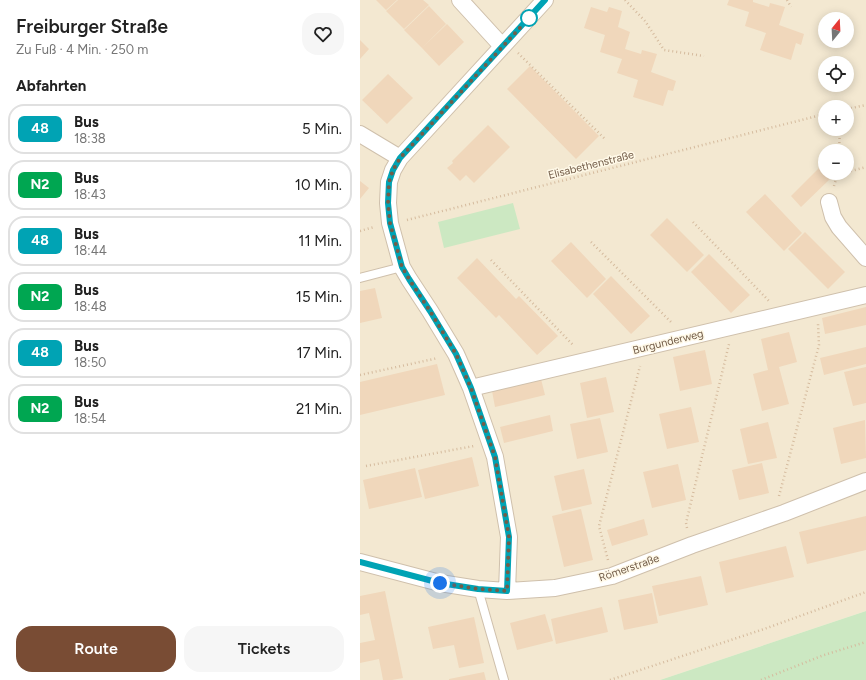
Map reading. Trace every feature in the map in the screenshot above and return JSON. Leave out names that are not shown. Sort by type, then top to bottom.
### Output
[{"type":"street","points":[[460,0],[505,44]]},
{"type":"street","points":[[507,591],[509,537],[495,457],[471,388],[456,354],[402,267],[390,223],[388,203],[389,182],[393,170],[400,158],[545,0]]},
{"type":"street","points":[[360,134],[400,158]]},
{"type":"street","points":[[829,202],[833,217],[838,227],[866,258]]},
{"type":"street","name":"Burgunderweg","points":[[471,388],[866,295]]},
{"type":"street","name":"Römerstraße","points":[[360,562],[440,583],[478,589],[507,591],[555,588],[612,576],[692,545],[784,513],[866,482]]},
{"type":"lane","points":[[360,278],[402,267]]},
{"type":"lane","points":[[478,589],[504,680]]},
{"type":"path","points":[[625,0],[645,21],[664,50],[704,56]]},
{"type":"path","points":[[787,0],[791,7]]},
{"type":"path","points":[[505,44],[606,140]]},
{"type":"path","points":[[854,107],[866,104]]},
{"type":"path","name":"Elisabethenstraße","points":[[360,231],[818,116]]},
{"type":"path","points":[[854,171],[866,167]]},
{"type":"path","points":[[693,222],[782,314]]},
{"type":"path","points":[[591,242],[686,337]]},
{"type":"path","points":[[491,260],[587,360]]},
{"type":"path","points":[[784,513],[779,496],[819,345],[817,306]]},
{"type":"path","points":[[692,545],[686,523],[733,326]]},
{"type":"path","points":[[612,576],[599,526],[645,348]]},
{"type":"path","points":[[360,375],[456,354]]},
{"type":"path","points":[[366,466],[490,443]]},
{"type":"path","points":[[610,680],[767,628],[866,592]]},
{"type":"path","points":[[762,680],[824,655],[866,642]]},
{"type":"shaded area","points":[[360,0],[866,0],[866,611],[660,680],[360,680]]},
{"type":"green space","points":[[513,203],[520,229],[444,248],[438,222]]},
{"type":"green space","points":[[866,611],[866,680],[660,680]]},
{"type":"building","points":[[376,0],[397,0],[386,10]]},
{"type":"building","points":[[398,0],[423,0],[429,5],[404,29],[386,11]]},
{"type":"building","points":[[729,0],[753,0],[753,2],[769,7],[770,3],[785,7],[779,25],[804,34],[801,45],[796,43],[791,60],[760,50],[766,33],[745,26],[749,12],[727,5]]},
{"type":"building","points":[[429,6],[446,24],[422,48],[404,30]]},
{"type":"building","points":[[591,7],[607,12],[609,7],[622,11],[618,27],[630,32],[625,49],[641,54],[642,50],[657,54],[651,72],[676,81],[673,91],[668,90],[663,106],[633,97],[638,80],[617,73],[622,59],[600,52],[605,35],[584,28]]},
{"type":"building","points":[[447,24],[464,42],[439,66],[422,48]]},
{"type":"building","points":[[360,40],[369,49],[360,59]]},
{"type":"building","points":[[530,66],[599,136],[576,159],[507,89]]},
{"type":"building","points":[[388,74],[413,98],[387,124],[362,100]]},
{"type":"building","points":[[488,125],[510,147],[474,183],[466,175],[460,181],[447,168],[453,163],[452,161]]},
{"type":"building","points":[[818,169],[818,180],[829,180],[801,207],[791,196]]},
{"type":"building","points":[[360,181],[369,188],[360,199]]},
{"type":"building","points":[[765,194],[802,233],[784,251],[746,212]]},
{"type":"building","points":[[667,218],[704,255],[687,272],[650,235]]},
{"type":"building","points":[[805,232],[845,272],[828,289],[788,249]]},
{"type":"building","points":[[571,242],[606,279],[587,298],[551,261]]},
{"type":"building","points":[[709,254],[750,295],[731,313],[691,272]]},
{"type":"building","points":[[477,258],[516,299],[519,296],[558,336],[537,355],[499,315],[496,318],[457,278]]},
{"type":"building","points":[[611,276],[650,316],[631,334],[593,294]]},
{"type":"building","points":[[375,288],[382,318],[360,323],[360,291]]},
{"type":"building","points":[[866,307],[866,325],[825,334],[822,318]]},
{"type":"building","points":[[789,332],[797,362],[779,367],[789,404],[762,411],[753,374],[768,370],[761,339]]},
{"type":"building","points":[[866,347],[866,364],[824,375],[820,358]]},
{"type":"building","points":[[705,350],[712,384],[680,391],[673,357]]},
{"type":"building","points":[[437,364],[445,395],[360,415],[360,382]]},
{"type":"building","points":[[866,367],[866,403],[853,406],[844,372]]},
{"type":"building","points":[[606,377],[614,412],[587,418],[580,383]]},
{"type":"building","points":[[541,379],[545,395],[495,407],[492,391]]},
{"type":"building","points":[[691,407],[699,442],[667,449],[659,414]]},
{"type":"building","points":[[550,415],[553,431],[504,443],[500,427]]},
{"type":"building","points":[[600,418],[608,452],[577,459],[570,424]]},
{"type":"building","points":[[865,420],[866,458],[841,464],[833,428]]},
{"type":"building","points":[[768,422],[777,458],[748,464],[740,429]]},
{"type":"building","points":[[472,457],[479,486],[425,499],[418,470]]},
{"type":"building","points":[[762,463],[769,493],[739,500],[732,470]]},
{"type":"building","points":[[678,464],[686,500],[652,508],[643,472]]},
{"type":"building","points":[[415,468],[422,497],[369,509],[363,480]]},
{"type":"building","points":[[584,469],[592,504],[562,511],[554,476]]},
{"type":"building","points":[[581,509],[593,560],[564,567],[552,516]]},
{"type":"building","points":[[866,516],[866,550],[807,564],[799,532]]},
{"type":"building","points":[[644,519],[648,535],[612,546],[607,530]]},
{"type":"building","points":[[786,546],[794,577],[726,593],[719,562]]},
{"type":"building","points":[[701,576],[708,605],[659,616],[652,586]]},
{"type":"building","points":[[385,591],[403,678],[392,680],[383,680],[379,659],[360,663],[360,643],[375,640],[369,613],[360,615],[360,596]]},
{"type":"building","points":[[652,593],[658,623],[624,630],[618,600]]},
{"type":"building","points":[[602,607],[608,632],[556,644],[551,619]]},
{"type":"building","points":[[545,614],[553,641],[517,650],[510,623]]},
{"type":"building","points":[[474,617],[484,663],[459,668],[454,645],[433,649],[428,627]]},
{"type":"building","points":[[484,672],[486,680],[449,680],[449,679]]},
{"type":"bus line","name":"48","points":[[360,562],[440,583],[478,589],[507,591],[509,537],[495,457],[471,388],[456,354],[402,267],[390,223],[388,192],[389,182],[393,170],[400,158],[545,0]]},
{"type":"route","points":[[440,583],[478,589],[507,591],[509,537],[495,457],[471,388],[456,354],[402,267],[390,223],[388,203],[389,182],[393,170],[400,158],[529,18]]}]
